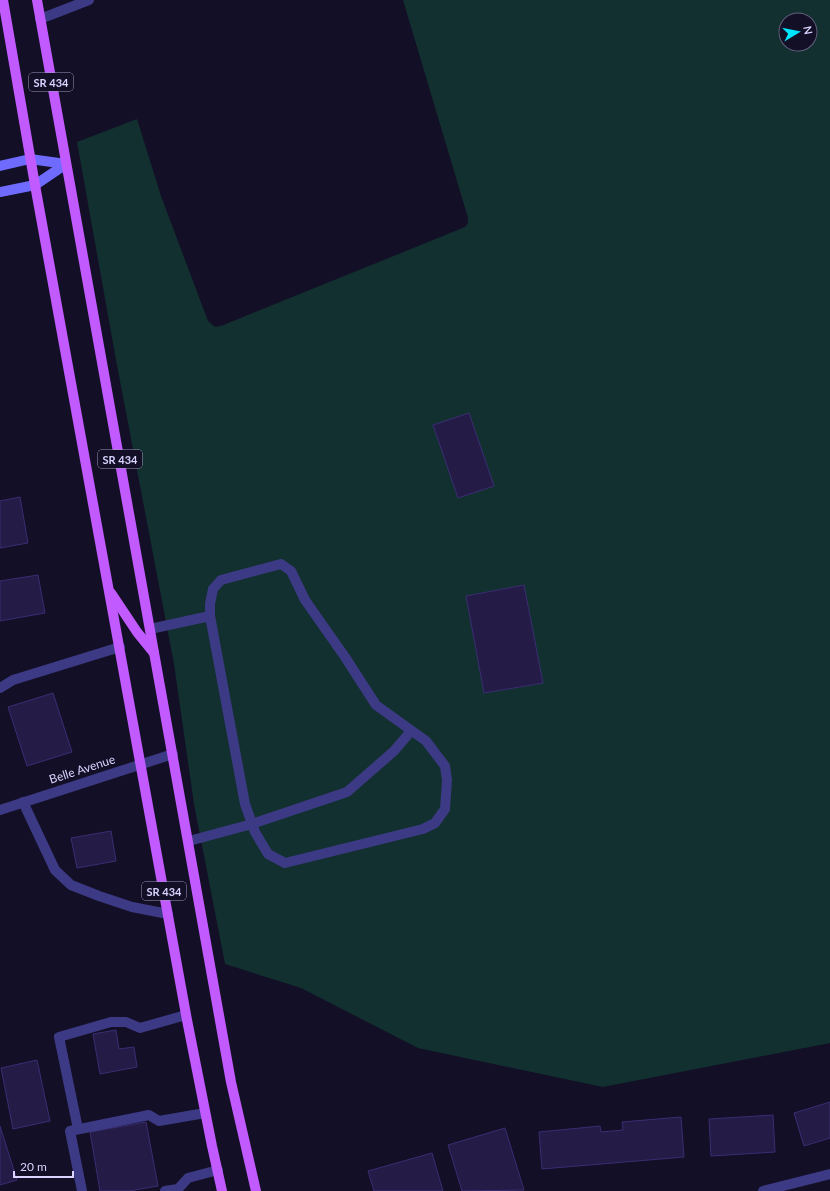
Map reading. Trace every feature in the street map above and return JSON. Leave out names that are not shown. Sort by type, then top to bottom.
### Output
[{"type":"main road","name":"SR 434","points":[[3,0],[30,159],[120,646],[186,1015],[222,1191]]},
{"type":"main road","name":"SR 434","points":[[36,0],[189,841],[231,1082],[256,1191]]},
{"type":"main road","points":[[109,589],[137,632],[155,653]]},
{"type":"street","points":[[40,18],[89,0]]},
{"type":"street","points":[[0,166],[30,159],[66,164]]},
{"type":"street","points":[[0,192],[35,185],[66,164]]},
{"type":"street","points":[[281,564],[291,571],[305,600],[345,657],[376,705],[412,731],[426,741],[445,766],[447,780],[445,809],[435,822],[424,829],[285,863],[268,854],[255,832],[245,804],[210,616],[210,604],[213,589],[221,580],[281,564]]},
{"type":"street","points":[[150,629],[210,616]]},
{"type":"street","points":[[0,688],[13,680],[120,646]]},
{"type":"street","points":[[189,841],[252,824],[347,792],[394,751],[412,731]]},
{"type":"street","name":"Belle Avenue","points":[[0,810],[173,754]]},
{"type":"street","points":[[23,802],[55,870],[71,885],[132,907],[168,914]]},
{"type":"street","points":[[78,1128],[59,1037],[111,1022],[126,1022],[140,1028],[186,1015]]},
{"type":"street","points":[[82,1191],[70,1130],[149,1115],[159,1121],[205,1113]]},
{"type":"street","points":[[165,1191],[178,1189],[188,1178],[218,1170]]},
{"type":"street","points":[[763,1191],[830,1174]]},
{"type":"green space","points":[[403,0],[830,0],[830,1043],[603,1087],[418,1048],[301,988],[225,964],[194,804],[174,664],[116,360],[77,142],[137,119],[161,196],[208,321],[215,327],[221,326],[465,227],[468,223],[468,218]]},
{"type":"building","points":[[469,413],[494,486],[458,498],[433,425]]},
{"type":"building","points":[[20,497],[28,543],[0,548],[0,501]]},
{"type":"building","points":[[38,575],[45,613],[0,621],[0,581]]},
{"type":"building","points":[[524,585],[543,683],[484,693],[466,596]]},
{"type":"building","points":[[53,693],[72,752],[27,766],[8,707]]},
{"type":"building","points":[[111,831],[116,861],[77,868],[71,838]]},
{"type":"building","points":[[116,1030],[119,1049],[134,1047],[137,1067],[100,1074],[93,1034]]},
{"type":"building","points":[[37,1060],[50,1121],[13,1129],[1,1068]]},
{"type":"building","points":[[830,1102],[830,1138],[804,1146],[794,1113]]},
{"type":"building","points":[[773,1115],[775,1152],[711,1156],[709,1119]]},
{"type":"building","points":[[681,1117],[684,1157],[542,1169],[539,1132],[600,1126],[601,1132],[623,1130],[622,1122]]},
{"type":"building","points":[[146,1122],[158,1186],[129,1191],[100,1191],[90,1132]]},
{"type":"building","points":[[0,1126],[17,1180],[0,1185]]},
{"type":"building","points":[[505,1128],[524,1190],[462,1191],[448,1145]]},
{"type":"building","points":[[432,1153],[443,1191],[374,1191],[368,1171]]}]
